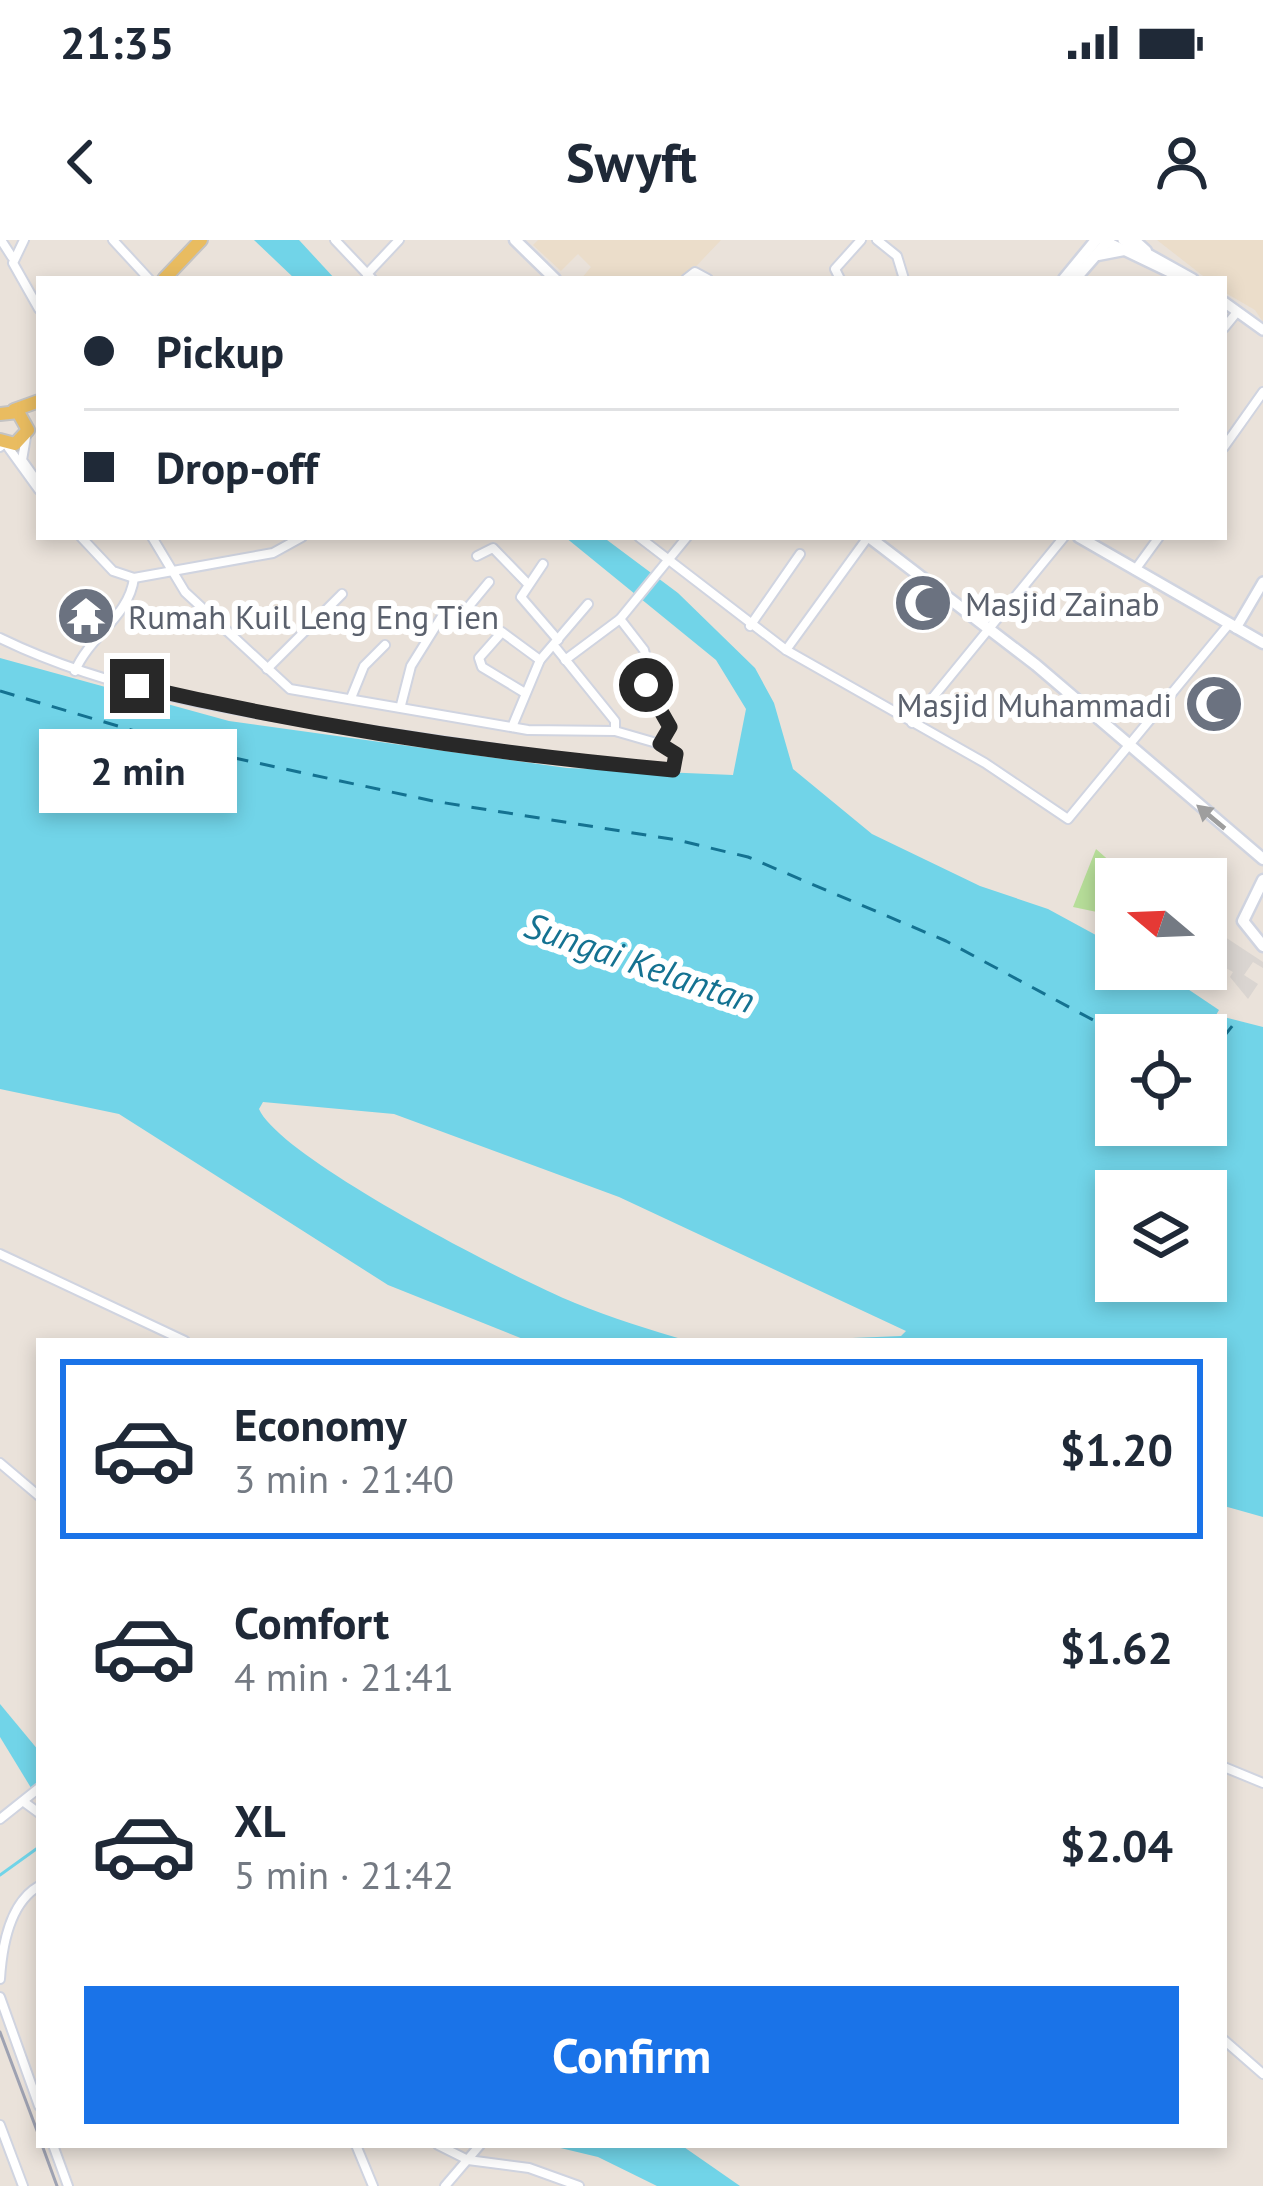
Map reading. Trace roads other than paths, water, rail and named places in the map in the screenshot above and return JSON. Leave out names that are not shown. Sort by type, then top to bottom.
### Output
[{"type":"main road","points":[[167,276],[201,240]]},
{"type":"main road","points":[[515,240],[552,276]]},
{"type":"main road","points":[[1078,276],[1088,257],[1086,240]]},
{"type":"main road","points":[[1134,240],[1146,251]]},
{"type":"main road","points":[[1067,276],[1104,241]]},
{"type":"main road","points":[[1088,257],[1124,245]]},
{"type":"main road","points":[[5,412],[36,402]]},
{"type":"main road","points":[[5,412],[26,419],[26,435]]},
{"type":"main road","points":[[2,444],[26,435],[36,417]]},
{"type":"main road","points":[[1084,540],[1263,643]]},
{"type":"main road","points":[[881,542],[1263,860]]},
{"type":"main road","points":[[1263,880],[1243,921],[1263,946]]},
{"type":"street","points":[[1,240],[36,303]]},
{"type":"street","points":[[12,257],[24,240]]},
{"type":"street","points":[[113,240],[146,276]]},
{"type":"street","points":[[335,240],[370,276],[399,240]]},
{"type":"street","points":[[838,276],[835,269],[861,240]]},
{"type":"street","points":[[877,240],[897,256],[903,276]]},
{"type":"street","points":[[1104,241],[1146,251],[1188,276]]},
{"type":"street","points":[[1124,245],[1179,276]]},
{"type":"street","points":[[1227,304],[1263,330]]},
{"type":"street","points":[[1227,324],[1237,312]]},
{"type":"street","points":[[1227,443],[1263,392]]},
{"type":"street","points":[[26,435],[22,460],[36,482]]},
{"type":"street","points":[[2,444],[36,484]]},
{"type":"street","points":[[84,540],[113,571],[134,578],[273,553],[297,540]]},
{"type":"street","points":[[0,638],[75,670],[308,723],[491,751],[673,770],[676,754],[660,744],[615,731],[512,727],[292,690],[185,592],[154,540]]},
{"type":"street","points":[[643,540],[786,650],[1068,819],[1126,744],[1233,626],[1263,582]]},
{"type":"street","points":[[565,660],[623,616],[685,540]]},
{"type":"street","points":[[786,650],[866,540]]},
{"type":"street","points":[[912,723],[1062,540]]},
{"type":"street","points":[[1134,570],[1157,540]]},
{"type":"street","points":[[477,556],[493,548],[527,583]]},
{"type":"street","points":[[750,626],[800,554]]},
{"type":"street","points":[[543,564],[521,597],[615,721],[615,731]]},
{"type":"street","points":[[75,670],[82,653],[129,602],[134,578]]},
{"type":"street","points":[[401,705],[411,666],[444,614],[465,610],[489,582]]},
{"type":"street","points":[[267,669],[343,594]]},
{"type":"street","points":[[512,727],[540,660],[588,604]]},
{"type":"street","points":[[623,616],[644,650],[650,673],[645,683],[670,727],[660,744]]},
{"type":"street","points":[[525,693],[482,667],[479,658],[502,632],[540,660]]},
{"type":"street","points":[[351,698],[364,666],[385,645]]},
{"type":"street","points":[[0,1254],[179,1338]]},
{"type":"street","points":[[0,1463],[36,1493]]},
{"type":"street","points":[[1227,1767],[1263,1783]]},
{"type":"street","points":[[0,1819],[36,1791]]},
{"type":"street","points":[[25,1801],[36,1810]]},
{"type":"street","points":[[0,1979],[1,1958],[20,1902],[36,1887]]},
{"type":"street","points":[[0,1997],[36,2098]]},
{"type":"street","points":[[1227,2043],[1263,2074]]},
{"type":"street","points":[[0,2125],[22,2186]]},
{"type":"street","points":[[54,2148],[68,2186]]},
{"type":"street","points":[[357,2148],[373,2186]]},
{"type":"street","points":[[444,2148],[469,2160],[529,2168],[579,2186]]},
{"type":"street","points":[[446,2186],[477,2148]]},
{"type":"water","points":[[254,240],[299,240],[332,276],[292,276]]},
{"type":"water","name":"Sungai Kelantan","points":[[569,540],[607,540],[678,593],[755,668],[774,703],[793,769],[872,834],[980,886],[1048,909],[1095,935],[1095,990],[1189,990],[1219,1010],[1217,1014],[1095,1014],[1095,1146],[1227,1146],[1227,1018],[1263,1027],[1263,1517],[1227,1507],[1227,1338],[852,1338],[901,1336],[906,1331],[619,1197],[394,1114],[263,1102],[259,1109],[276,1131],[402,1215],[575,1303],[678,1338],[520,1338],[388,1285],[119,1114],[0,1089],[0,658],[229,721],[567,768],[733,775],[746,709],[716,660]]},
{"type":"water","points":[[0,1704],[36,1747],[36,1796],[0,1737]]},
{"type":"water","points":[[560,2148],[685,2148],[740,2186],[657,2186],[598,2157]]},
{"type":"waterway","points":[[0,1875],[36,1849]]},
{"type":"railway","points":[[0,2032],[36,2128]]},
{"type":"railway","points":[[43,2148],[57,2186]]},
{"type":"place","name":"Masjid Zainab","points":[[923,603]]},
{"type":"place","name":"Rumah Kuil Leng Eng Tien","points":[[86,616]]},
{"type":"place","name":"Masjid Muhammadi","points":[[1214,704]]}]
